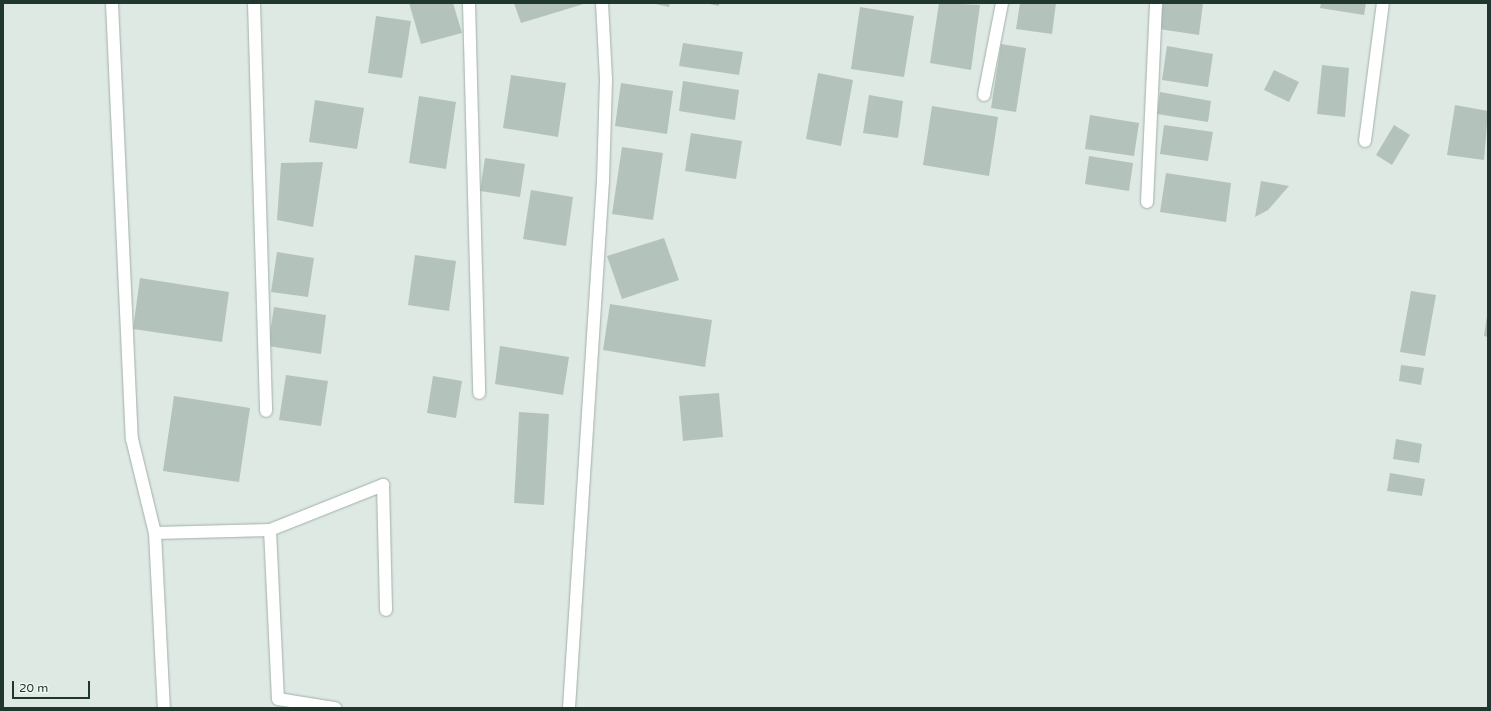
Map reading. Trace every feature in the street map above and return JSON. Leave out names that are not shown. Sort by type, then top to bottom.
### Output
[{"type":"street","points":[[112,3],[132,439],[155,533],[164,708]]},
{"type":"street","points":[[254,3],[266,411]]},
{"type":"street","points":[[469,3],[479,393]]},
{"type":"street","points":[[569,708],[603,181],[606,79],[602,3]]},
{"type":"street","points":[[984,95],[1002,3]]},
{"type":"street","points":[[1147,202],[1156,3]]},
{"type":"street","points":[[1365,141],[1383,3]]},
{"type":"street","points":[[155,533],[270,530],[383,485],[386,610]]},
{"type":"street","points":[[270,530],[278,699],[335,708]]},
{"type":"building","points":[[409,3],[453,3],[462,33],[421,44]]},
{"type":"building","points":[[514,3],[587,3],[521,23]]},
{"type":"building","points":[[651,3],[670,3],[669,7]]},
{"type":"building","points":[[705,3],[719,3],[719,6]]},
{"type":"building","points":[[939,3],[980,5],[971,70],[930,63]]},
{"type":"building","points":[[1020,3],[1056,3],[1052,34],[1016,29]]},
{"type":"building","points":[[1163,3],[1203,3],[1199,35],[1159,29]]},
{"type":"building","points":[[1321,3],[1366,3],[1364,15],[1320,8]]},
{"type":"building","points":[[860,7],[914,16],[904,77],[851,69]]},
{"type":"building","points":[[376,16],[411,21],[402,78],[368,73]]},
{"type":"building","points":[[683,43],[743,52],[739,75],[679,66]]},
{"type":"building","points":[[1001,44],[1026,48],[1016,112],[991,108]]},
{"type":"building","points":[[1167,46],[1213,54],[1208,87],[1162,80]]},
{"type":"building","points":[[1322,65],[1349,68],[1345,117],[1317,114]]},
{"type":"building","points":[[1274,70],[1299,82],[1289,102],[1264,90]]},
{"type":"building","points":[[818,73],[853,80],[841,146],[806,139]]},
{"type":"building","points":[[511,75],[566,83],[558,137],[503,128]]},
{"type":"building","points":[[683,81],[739,90],[735,120],[679,111]]},
{"type":"building","points":[[621,83],[673,91],[667,134],[615,126]]},
{"type":"building","points":[[1160,92],[1211,101],[1208,122],[1157,114]]},
{"type":"building","points":[[869,95],[903,101],[898,138],[863,133]]},
{"type":"building","points":[[419,96],[456,102],[446,169],[409,163]]},
{"type":"building","points":[[315,100],[364,108],[357,149],[309,142]]},
{"type":"building","points":[[1455,105],[1488,111],[1484,160],[1447,155]]},
{"type":"building","points":[[932,106],[998,117],[989,176],[923,165]]},
{"type":"building","points":[[1090,115],[1139,123],[1134,156],[1085,149]]},
{"type":"building","points":[[1164,125],[1213,132],[1208,161],[1160,154]]},
{"type":"building","points":[[1394,125],[1410,135],[1392,165],[1376,155]]},
{"type":"building","points":[[691,133],[742,141],[736,179],[685,171]]},
{"type":"building","points":[[622,147],[663,153],[653,220],[612,214]]},
{"type":"building","points":[[1089,156],[1133,163],[1129,191],[1085,184]]},
{"type":"building","points":[[485,158],[525,164],[520,197],[480,191]]},
{"type":"building","points":[[323,162],[313,227],[277,220],[281,163]]},
{"type":"building","points":[[1166,173],[1231,183],[1226,222],[1160,212]]},
{"type":"building","points":[[1261,181],[1289,186],[1268,210],[1255,217]]},
{"type":"building","points":[[531,190],[573,197],[566,246],[523,239]]},
{"type":"building","points":[[664,238],[679,280],[622,299],[607,256]]},
{"type":"building","points":[[277,252],[314,258],[308,297],[271,292]]},
{"type":"building","points":[[415,255],[456,261],[449,311],[408,305]]},
{"type":"building","points":[[140,278],[229,292],[222,342],[133,329]]},
{"type":"building","points":[[1411,291],[1436,295],[1425,356],[1400,352]]},
{"type":"building","points":[[610,304],[712,320],[705,367],[603,350]]},
{"type":"building","points":[[274,307],[326,315],[321,354],[268,346]]},
{"type":"building","points":[[1488,316],[1488,337],[1484,336]]},
{"type":"building","points":[[500,346],[569,357],[563,395],[495,384]]},
{"type":"building","points":[[1401,365],[1424,368],[1421,385],[1399,381]]},
{"type":"building","points":[[286,375],[328,381],[321,426],[279,420]]},
{"type":"building","points":[[433,376],[462,381],[456,418],[427,413]]},
{"type":"building","points":[[719,393],[723,437],[683,441],[679,396]]},
{"type":"building","points":[[174,396],[250,408],[239,482],[163,471]]},
{"type":"building","points":[[519,412],[549,414],[544,505],[514,503]]},
{"type":"building","points":[[1396,439],[1422,444],[1419,463],[1393,459]]},
{"type":"building","points":[[1390,473],[1425,479],[1422,496],[1387,491]]}]
